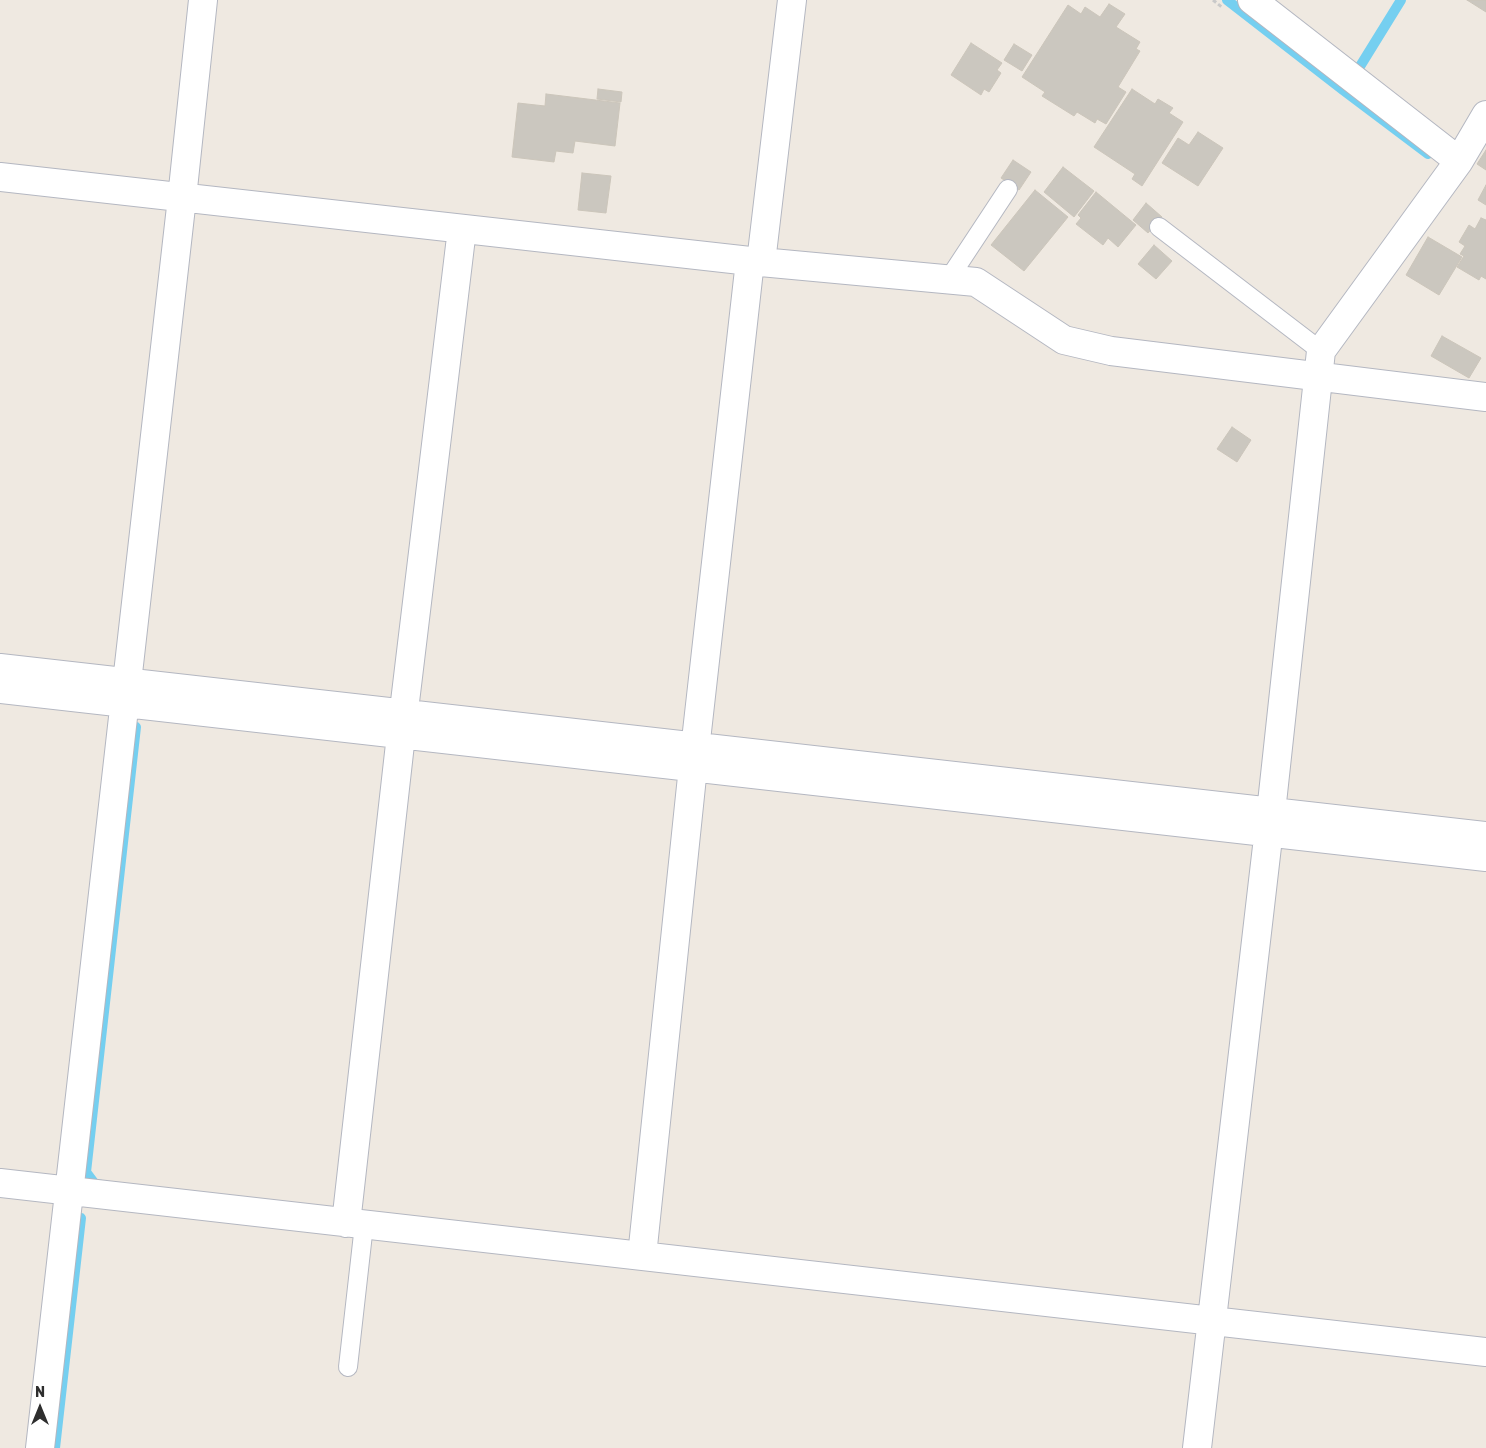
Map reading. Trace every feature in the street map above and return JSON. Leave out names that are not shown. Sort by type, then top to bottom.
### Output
[{"type":"street","points":[[40,1448],[203,0]]},
{"type":"street","points":[[642,1256],[694,757],[756,262],[792,0]]},
{"type":"street","points":[[1252,0],[1459,161]]},
{"type":"street","points":[[1197,1448],[1270,822],[1319,364],[1459,161],[1486,115]]},
{"type":"street","points":[[0,177],[756,262],[976,282],[1064,340],[1111,351],[1319,364],[1486,397]]},
{"type":"street","points":[[355,1224],[402,724],[462,229]]},
{"type":"street","points":[[0,668],[126,693]]},
{"type":"street","points":[[0,689],[126,693],[402,724],[1270,822],[1486,856]]},
{"type":"street","points":[[1270,822],[1486,836]]},
{"type":"street","points":[[0,1183],[1486,1352]]},
{"type":"lane","points":[[948,280],[1008,189]]},
{"type":"lane","points":[[1159,227],[1319,364]]},
{"type":"lane","points":[[348,1367],[355,1224]]},
{"type":"building","points":[[1467,0],[1486,0],[1486,12]]},
{"type":"building","points":[[1109,4],[1125,14],[1116,27],[1140,42],[1136,49],[1140,51],[1118,87],[1126,92],[1106,124],[1097,119],[1095,123],[1077,112],[1074,116],[1042,96],[1045,92],[1022,77],[1068,5],[1081,14],[1085,7],[1100,17]]},
{"type":"building","points":[[971,43],[1002,63],[997,70],[1001,73],[989,92],[984,89],[981,95],[951,75]]},
{"type":"building","points":[[1014,44],[1032,55],[1022,71],[1004,60]]},
{"type":"building","points":[[598,89],[622,92],[621,102],[597,99]]},
{"type":"building","points":[[1132,89],[1155,104],[1158,99],[1173,108],[1169,113],[1183,122],[1142,186],[1132,179],[1135,174],[1094,147]]},
{"type":"building","points":[[546,94],[620,103],[615,146],[575,141],[573,153],[556,151],[554,162],[512,157],[518,103],[545,106]]},
{"type":"building","points":[[1198,132],[1223,148],[1198,186],[1162,163],[1178,138],[1189,145]]},
{"type":"building","points":[[1486,150],[1486,170],[1477,164]]},
{"type":"building","points":[[1013,160],[1031,172],[1019,190],[1001,178]]},
{"type":"building","points":[[1063,167],[1094,191],[1074,217],[1044,192]]},
{"type":"building","points":[[582,173],[611,176],[606,213],[578,210]]},
{"type":"building","points":[[1486,185],[1486,205],[1478,200]]},
{"type":"building","points":[[1035,190],[1068,217],[1024,271],[991,245]]},
{"type":"building","points":[[1096,192],[1136,225],[1118,247],[1108,238],[1103,245],[1076,224],[1081,218],[1078,215]]},
{"type":"building","points":[[1146,203],[1162,217],[1148,233],[1133,220]]},
{"type":"building","points":[[1481,218],[1486,220],[1486,279],[1481,276],[1479,280],[1457,267],[1464,256],[1460,254],[1465,246],[1459,242],[1469,225],[1475,229]]},
{"type":"building","points":[[1428,237],[1462,257],[1439,295],[1406,275]]},
{"type":"building","points":[[1154,245],[1172,261],[1156,279],[1138,264]]},
{"type":"building","points":[[1442,336],[1481,358],[1469,378],[1431,356]]},
{"type":"building","points":[[1232,427],[1251,440],[1237,462],[1217,449]]},
{"type":"waterway","points":[[1227,0],[1428,154]]},
{"type":"waterway","points":[[1359,68],[1401,0]]},
{"type":"waterway","points":[[102,1185],[95,1184],[86,1172],[136,727]]},
{"type":"waterway","points":[[55,1448],[81,1218]]}]
